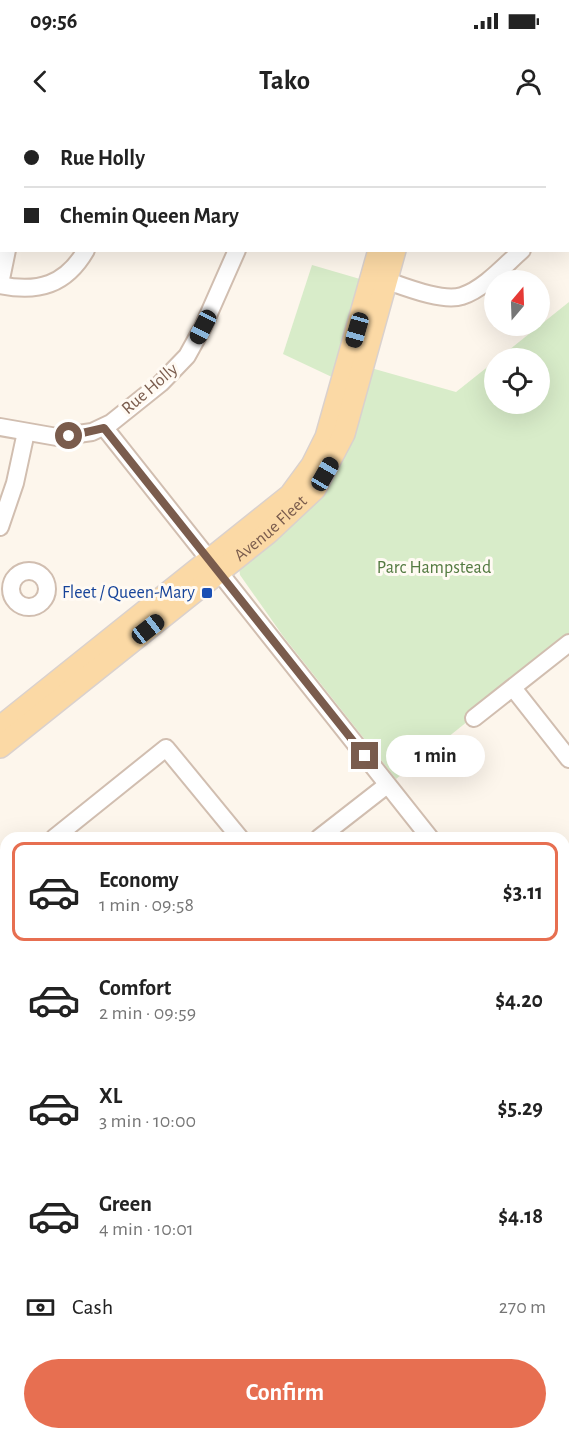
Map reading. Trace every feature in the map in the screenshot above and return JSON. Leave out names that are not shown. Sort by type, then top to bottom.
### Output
[{"type":"main road","name":"Avenue Fleet","points":[[0,727],[303,503],[331,463],[344,434],[380,278],[379,252]]},
{"type":"main road","name":"Avenue Fleet","points":[[380,278],[394,252]]},
{"type":"main road","name":"Avenue Fleet","points":[[0,747],[214,567]]},
{"type":"street","points":[[7,252],[0,284],[32,289],[49,286],[70,273],[85,252]]},
{"type":"street","name":"Rue Holly","points":[[0,427],[63,436],[104,428],[161,383],[187,356],[213,307],[236,252]]},
{"type":"street","points":[[380,278],[439,296],[462,296],[472,291],[520,252]]},
{"type":"street","points":[[104,428],[425,832]]},
{"type":"street","points":[[0,527],[15,483],[26,432]]},
{"type":"street","points":[[474,718],[569,642]]},
{"type":"street","points":[[513,688],[569,759]]},
{"type":"street","points":[[61,832],[166,748],[235,832]]},
{"type":"street","points":[[327,832],[387,785]]},
{"type":"green space","points":[[312,265],[360,279],[334,378],[283,354]]},
{"type":"green space","name":"Parc Hampstead","points":[[569,302],[569,634],[470,713],[473,717],[396,779],[283,636],[240,575],[239,568],[296,522],[314,503],[371,368],[456,392],[484,370],[484,414],[550,414],[550,348],[512,348],[526,336],[550,336],[550,317]]},
{"type":"place","name":"Fleet / Queen-Mary","points":[[207,593]]},
{"type":"route","points":[[69,436],[104,428],[365,756]]}]
